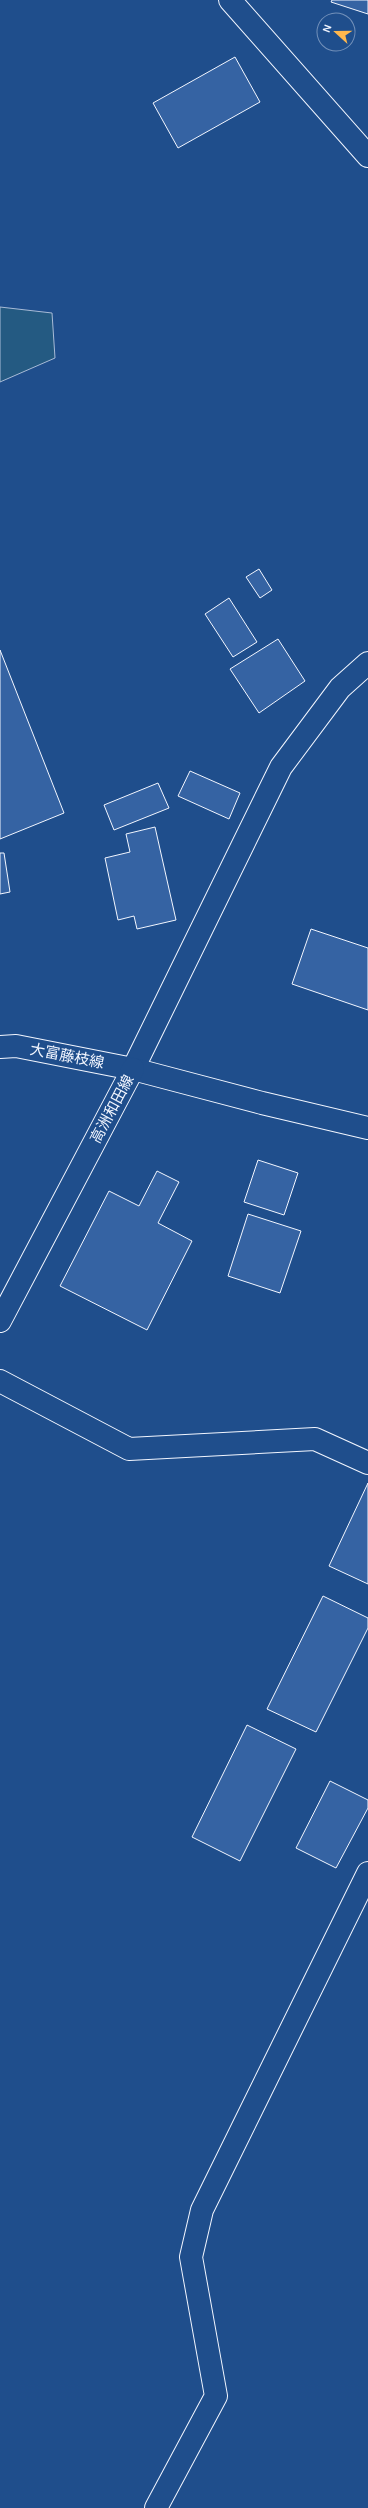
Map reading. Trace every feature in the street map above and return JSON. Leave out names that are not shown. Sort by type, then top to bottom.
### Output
[{"type":"street","points":[[230,0],[368,156]]},
{"type":"street","points":[[133,1069],[281,767],[340,688],[368,663]]},
{"type":"street","name":"大富藤枝線","points":[[0,1047],[16,1046],[133,1069]]},
{"type":"street","name":"高洲和田線","points":[[0,1321],[133,1069],[262,1103],[368,1128]]},
{"type":"street","points":[[0,1382],[129,1449],[315,1439],[368,1463]]},
{"type":"street","points":[[156,2508],[216,2396],[191,2257],[202,2210],[368,1873]]},
{"type":"shaded area","points":[[0,307],[52,313],[55,358],[0,382]]},
{"type":"building","points":[[332,0],[368,0],[368,14],[331,2]]},
{"type":"building","points":[[235,57],[260,102],[178,148],[153,103]]},
{"type":"building","points":[[259,569],[272,590],[260,598],[246,577]]},
{"type":"building","points":[[229,598],[257,642],[233,657],[205,614]]},
{"type":"building","points":[[278,639],[305,681],[259,713],[230,669]]},
{"type":"building","points":[[0,650],[64,813],[0,839]]},
{"type":"building","points":[[190,771],[240,793],[229,819],[178,796]]},
{"type":"building","points":[[158,783],[169,808],[114,830],[104,805]]},
{"type":"building","points":[[155,827],[176,920],[137,929],[134,916],[118,920],[105,858],[130,852],[126,834]]},
{"type":"building","points":[[0,853],[4,853],[10,892],[0,894]]},
{"type":"building","points":[[311,929],[368,948],[368,1010],[292,984]]},
{"type":"building","points":[[258,1160],[298,1173],[284,1215],[244,1202]]},
{"type":"building","points":[[157,1171],[179,1182],[158,1223],[192,1241],[147,1330],[60,1286],[109,1191],[139,1206]]},
{"type":"building","points":[[248,1214],[301,1231],[280,1293],[228,1276]]},
{"type":"building","points":[[368,1483],[368,1584],[329,1566]]},
{"type":"building","points":[[323,1596],[368,1618],[368,1628],[316,1732],[267,1709]]},
{"type":"building","points":[[247,1725],[296,1749],[240,1861],[192,1837]]},
{"type":"building","points":[[330,1781],[368,1800],[368,1808],[336,1868],[296,1848]]}]
